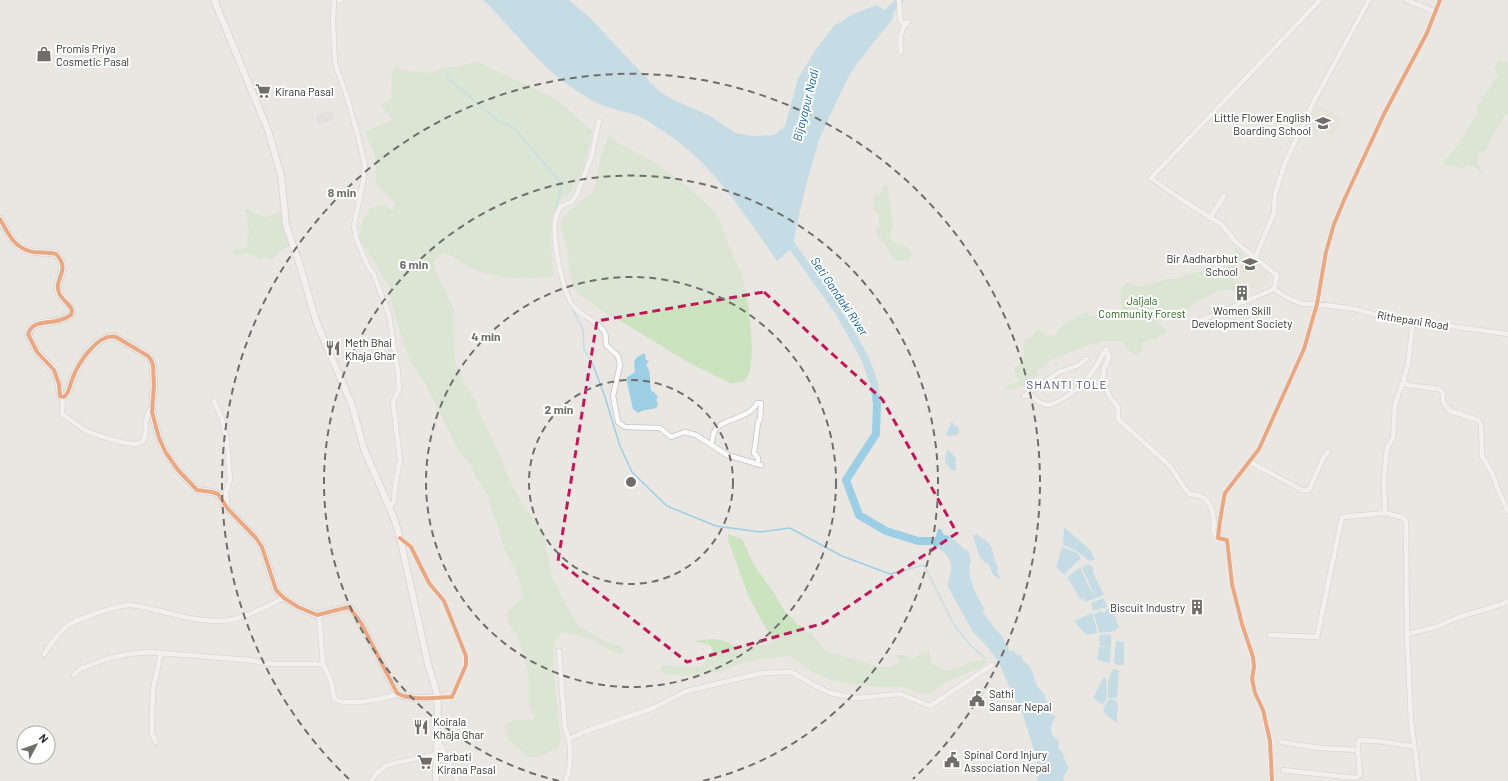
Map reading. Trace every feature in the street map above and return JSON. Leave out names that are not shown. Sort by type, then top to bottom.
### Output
[{"type":"main road","points":[[214,0],[268,130],[282,175],[286,225],[316,321],[352,405],[364,449],[390,508],[400,538],[426,658],[438,697],[436,781]]},
{"type":"street","points":[[334,0],[333,22],[335,64],[348,101],[365,165],[354,225],[356,238],[367,264],[374,275],[389,315],[398,372],[398,389],[393,406],[400,460],[394,501],[390,508]]},
{"type":"street","points":[[899,0],[899,6],[901,9],[900,20],[903,23],[908,22],[903,27],[901,33],[901,52]]},
{"type":"street","points":[[1197,322],[1274,289],[1277,275],[1236,242],[1222,225],[1151,178],[1320,0]]},
{"type":"street","points":[[1255,258],[1274,213],[1275,194],[1285,163],[1314,101],[1369,0]]},
{"type":"street","points":[[1406,0],[1436,12]]},
{"type":"street","points":[[1218,538],[1219,522],[1225,494],[1250,462],[1265,437],[1304,349],[1317,304],[1326,252],[1334,224],[1384,114],[1436,12],[1440,0]]},
{"type":"street","points":[[598,121],[591,158],[576,196],[571,202],[561,206],[556,217],[555,233],[560,274],[574,307],[599,326],[605,333],[606,345],[618,356],[620,365],[613,396],[618,422],[625,427],[660,428],[671,436],[685,432],[696,435],[727,455],[761,465]]},
{"type":"street","points":[[1210,218],[1224,196]]},
{"type":"street","points":[[0,219],[12,239],[20,248],[34,252],[56,254],[62,262],[63,266],[57,287],[59,294],[70,306],[72,310],[71,315],[50,322],[40,322],[33,325],[28,334],[37,352],[54,370],[59,384],[59,393],[63,397],[62,414],[87,431],[133,445],[139,444],[143,441],[146,430],[146,419],[152,407]]},
{"type":"street","name":"Rithepani Road","points":[[1274,289],[1286,297],[1302,304],[1317,304],[1355,309],[1384,317],[1508,334]]},
{"type":"street","points":[[1385,513],[1384,479],[1387,448],[1393,438],[1395,404],[1408,364],[1414,321]]},
{"type":"street","points":[[63,397],[68,393],[74,376],[86,355],[98,342],[110,336],[148,356],[153,365],[154,385],[152,407],[158,438],[166,453],[197,490],[218,494],[228,509],[259,542],[274,587],[284,598],[298,607],[319,616],[346,607],[352,609],[361,622],[395,691],[400,694],[416,698],[452,698],[466,665],[466,656],[444,601],[429,584],[411,547],[400,538]]},
{"type":"street","points":[[1086,359],[1079,365],[1059,372],[1024,396],[1032,396],[1039,403],[1048,405],[1066,397],[1085,382],[1095,369],[1106,350],[1109,358],[1104,368],[1103,378],[1109,396],[1118,407],[1118,419],[1169,465],[1190,494],[1206,499],[1211,509],[1214,524],[1213,530],[1218,538],[1227,540],[1232,584],[1242,624],[1253,657],[1254,667],[1252,679],[1255,693],[1263,710],[1270,741],[1272,781]]},
{"type":"street","points":[[1403,382],[1407,385],[1439,389],[1443,393],[1443,402],[1450,411],[1478,420],[1481,424],[1482,456],[1492,473],[1498,492],[1508,512]]},
{"type":"street","points":[[214,401],[222,419],[227,441],[230,480],[226,492],[228,509]]},
{"type":"street","points":[[711,444],[714,431],[725,422],[754,410],[757,403],[760,404],[760,419],[758,423],[754,453],[758,458],[758,462],[755,464]]},
{"type":"street","points":[[1250,462],[1302,490],[1309,490],[1323,458],[1328,452]]},
{"type":"street","points":[[1269,635],[1317,637],[1342,517],[1385,513],[1401,517],[1406,521],[1406,634],[1411,721],[1419,781]]},
{"type":"street","points":[[44,654],[53,641],[67,626],[86,617],[119,607],[129,605],[187,617],[218,621],[232,620],[284,598]]},
{"type":"street","points":[[1406,634],[1436,627],[1456,618],[1503,604],[1508,600]]},
{"type":"street","points":[[319,616],[323,664],[331,681],[334,698],[338,701],[368,701],[381,700],[400,694]]},
{"type":"street","points":[[560,651],[564,728],[569,739],[568,778],[565,781]]},
{"type":"street","points":[[74,675],[80,669],[109,658],[149,652],[248,660],[272,664],[323,664]]},
{"type":"street","points":[[156,742],[152,734],[153,689],[161,653]]},
{"type":"street","points":[[569,739],[584,732],[653,708],[687,691],[762,673],[791,672],[830,693],[856,698],[900,694],[930,706],[992,665]]},
{"type":"street","points":[[437,739],[458,781]]},
{"type":"street","points":[[1283,770],[1356,778],[1360,776],[1358,742],[1360,740],[1411,746],[1414,744]]},
{"type":"street","points":[[1281,742],[1320,748],[1358,750]]},
{"type":"street","points":[[371,781],[376,774],[387,765],[437,754]]},
{"type":"highlighted area","points":[[764,292],[882,399],[957,533],[824,623],[687,662],[558,561],[597,321]]},
{"type":"shaded area","name":"Little Flower English Boarding School","points":[[1316,104],[1343,118],[1334,135],[1319,128],[1316,136],[1303,131]]},
{"type":"shaded area","points":[[331,110],[335,119],[317,125],[316,116]]},
{"type":"shaded area","name":"Bir Aadharbhut School","points":[[1246,255],[1270,273],[1260,289],[1238,287],[1235,277]]},
{"type":"green space","points":[[476,61],[556,99],[593,131],[585,164],[571,193],[558,202],[550,235],[554,277],[515,278],[486,274],[474,269],[445,252],[435,260],[434,263],[436,272],[454,310],[455,363],[461,372],[465,385],[476,401],[512,485],[524,507],[545,536],[552,577],[565,604],[579,626],[603,640],[620,646],[626,651],[621,654],[608,649],[595,641],[578,635],[566,633],[561,634],[554,643],[553,666],[561,741],[557,748],[544,755],[536,757],[528,757],[509,741],[504,726],[515,719],[533,720],[534,717],[529,705],[529,682],[527,668],[517,635],[509,625],[507,613],[523,596],[516,571],[504,548],[489,498],[477,479],[470,464],[458,449],[425,383],[411,362],[403,342],[392,304],[389,286],[359,238],[362,223],[369,209],[385,204],[393,211],[395,203],[376,184],[376,158],[365,132],[393,120],[381,105],[391,100],[392,71],[397,66],[402,70],[431,73],[448,67],[458,67]]},
{"type":"green space","points":[[1497,61],[1508,62],[1508,115],[1505,115],[1492,136],[1487,149],[1479,153],[1477,159],[1478,164],[1485,174],[1481,173],[1474,166],[1468,165],[1463,169],[1444,165],[1443,162],[1456,148],[1478,112],[1476,104],[1482,102],[1481,97],[1491,88],[1498,75],[1495,68]]},
{"type":"green space","points":[[608,136],[650,160],[693,191],[708,205],[720,221],[731,252],[741,272],[747,298],[752,347],[749,373],[745,380],[738,383],[730,383],[689,363],[602,311],[579,294],[574,288],[569,273],[568,252],[560,224],[568,211],[590,194],[595,188],[600,159]]},
{"type":"green space","points":[[887,180],[893,220],[890,238],[898,245],[904,245],[912,254],[910,258],[900,261],[893,258],[882,239],[878,237],[876,230],[880,226],[878,223],[879,214],[874,212],[874,197],[880,194]]},
{"type":"green space","points":[[245,209],[249,209],[250,211],[266,217],[280,211],[289,246],[277,254],[272,260],[264,256],[262,259],[245,253],[238,255],[234,254],[231,250],[242,249],[247,245],[248,242],[246,240],[249,233]]},
{"type":"green space","name":"Jaljala Community Forest","points":[[1236,248],[1244,255],[1234,277],[1236,287],[1234,291],[1225,289],[1218,291],[1194,303],[1188,310],[1160,316],[1156,322],[1162,325],[1167,332],[1154,340],[1152,339],[1142,343],[1141,354],[1135,355],[1125,347],[1121,341],[1102,341],[1051,360],[1036,371],[1039,375],[1031,379],[1028,384],[1007,390],[1004,386],[1018,382],[1013,367],[1018,366],[1022,362],[1025,339],[1031,337],[1038,329],[1047,336],[1056,334],[1061,326],[1088,311],[1089,316],[1101,316],[1122,310],[1120,299],[1121,292],[1126,282],[1138,286],[1152,284],[1166,279],[1175,279],[1188,274],[1227,267],[1232,261],[1230,257]]},
{"type":"green space","points":[[728,534],[742,539],[754,565],[784,610],[797,624],[812,634],[825,650],[879,667],[890,667],[901,662],[895,655],[908,655],[909,661],[918,655],[929,651],[932,663],[945,670],[952,670],[977,661],[988,662],[980,668],[945,682],[927,695],[902,687],[878,687],[833,681],[811,671],[791,656],[751,661],[724,670],[700,675],[684,676],[660,672],[661,665],[701,667],[713,649],[709,645],[695,641],[708,639],[718,640],[727,642],[738,648],[775,643],[748,595],[728,540]]},
{"type":"water","points":[[483,0],[569,0],[590,18],[658,90],[670,98],[710,116],[736,133],[752,136],[774,135],[785,126],[798,78],[817,48],[834,26],[853,14],[877,5],[894,16],[849,76],[833,109],[819,140],[805,189],[792,248],[777,261],[726,190],[696,157],[647,120],[597,103],[564,82],[532,53]]},
{"type":"water","points":[[645,353],[646,360],[649,361],[646,365],[650,374],[651,391],[658,397],[656,400],[658,403],[657,407],[655,408],[638,413],[633,409],[626,378],[635,372],[634,361],[637,357]]},
{"type":"water","points":[[952,421],[954,425],[959,428],[959,433],[957,435],[949,436],[946,434]]},
{"type":"water","points":[[948,449],[956,458],[956,470],[952,471],[945,462]]},
{"type":"water","points":[[1064,527],[1091,551],[1095,560],[1089,561],[1077,551],[1063,545]]},
{"type":"water","points":[[938,529],[941,529],[944,535],[953,539],[968,551],[971,561],[971,579],[975,592],[984,608],[983,612],[1001,635],[1005,642],[1005,646],[1008,646],[1009,651],[1014,651],[1018,656],[1021,654],[1023,661],[1030,666],[1037,686],[1045,695],[1046,702],[1050,705],[1050,714],[1052,716],[1054,714],[1055,717],[1051,727],[1051,733],[1060,743],[1058,744],[1059,749],[1061,750],[1069,767],[1063,777],[1064,781],[1037,781],[1039,767],[1023,715],[998,661],[986,645],[973,632],[948,587],[951,562],[944,552],[933,547]]},
{"type":"water","points":[[977,534],[992,547],[998,567],[997,571],[1000,577],[999,580],[992,573],[989,565],[980,558],[973,536]]},
{"type":"water","points":[[1062,547],[1077,553],[1081,558],[1064,575],[1056,567]]},
{"type":"water","points":[[1088,564],[1093,567],[1093,572],[1104,595],[1096,598],[1082,568]]},
{"type":"water","points":[[1080,567],[1096,598],[1085,602],[1083,598],[1080,600],[1067,577]]},
{"type":"water","points":[[1104,598],[1107,607],[1093,611],[1091,603]]},
{"type":"water","points":[[1109,607],[1112,607],[1119,627],[1115,631],[1099,632],[1094,614],[1101,611],[1104,613]]},
{"type":"water","points":[[1092,613],[1097,633],[1086,635],[1074,621]]},
{"type":"water","points":[[1111,634],[1111,647],[1100,646],[1099,635]]},
{"type":"water","points":[[1116,641],[1124,642],[1124,665],[1116,665],[1114,661]]},
{"type":"water","points":[[1099,647],[1111,647],[1110,663],[1097,660]]},
{"type":"water","points":[[1115,669],[1119,671],[1117,698],[1108,698],[1108,682],[1112,670]]},
{"type":"water","points":[[1103,678],[1106,678],[1107,697],[1103,705],[1093,698]]},
{"type":"water","points":[[1110,699],[1115,700],[1118,704],[1117,723],[1106,715],[1103,709]]},
{"type":"waterway","name":"Bijayapur Nadi","points":[[880,18],[888,13],[900,0]]},
{"type":"waterway","points":[[446,77],[496,119],[514,128],[562,184],[554,217]]},
{"type":"waterway","name":"Seti Gandaki River","points":[[787,239],[839,312],[865,358],[874,383],[877,404],[876,434],[846,480],[859,515],[886,531],[918,541],[944,541]]},
{"type":"waterway","points":[[572,308],[583,329],[584,349],[593,365],[605,397],[620,446],[632,472],[667,506],[716,526],[760,532],[790,528],[842,556],[890,574],[924,565],[954,625],[971,646],[985,658]]},
{"type":"cycle path","points":[[1272,781],[1270,741],[1263,710],[1255,693],[1252,679],[1254,667],[1253,657],[1242,624],[1232,584],[1227,540],[1218,538],[1225,493],[1259,449],[1304,349],[1317,304],[1326,252],[1334,224],[1384,114],[1427,33],[1440,0]]},
{"type":"cycle path","points":[[0,219],[13,240],[21,247],[33,252],[56,254],[62,265],[58,288],[60,295],[72,310],[71,315],[57,321],[36,325],[28,334],[37,352],[54,370],[59,384],[60,396],[64,397],[66,395],[73,377],[84,357],[103,339],[116,337],[148,356],[153,365],[154,385],[152,412],[159,438],[166,453],[178,470],[197,490],[218,494],[228,509],[256,538],[262,547],[276,590],[284,598],[298,607],[317,615],[349,607],[361,623],[397,693],[403,696],[417,698],[452,697],[466,665],[466,656],[444,601],[429,583],[411,547],[400,538]]},
{"type":"place","name":"Promis Priya Cosmetic Pasal","points":[[44,54]]},
{"type":"place","name":"Kirana Pasal","points":[[263,91]]},
{"type":"place","name":"Little Flower English Boarding School","points":[[1323,123]]},
{"type":"place","name":"Bir Aadharbhut School","points":[[1250,264]]},
{"type":"place","name":"Women Skill Development Society","points":[[1242,293]]},
{"type":"place","name":"Meth Bhai Khaja Ghar","points":[[333,348]]},
{"type":"place","name":"Biscuit Industry","points":[[1197,607]]},
{"type":"place","name":"Sathi Sansar Nepal","points":[[977,699]]},
{"type":"place","name":"Koirala Khaja Ghar","points":[[421,727]]},
{"type":"place","name":"Spinal Cord Injury Association Nepal","points":[[952,760]]},
{"type":"place","name":"Parbati Kirana Pasal","points":[[425,762]]},
{"type":"district","name":"SHANTI TOLE","points":[[1067,384]]}]
